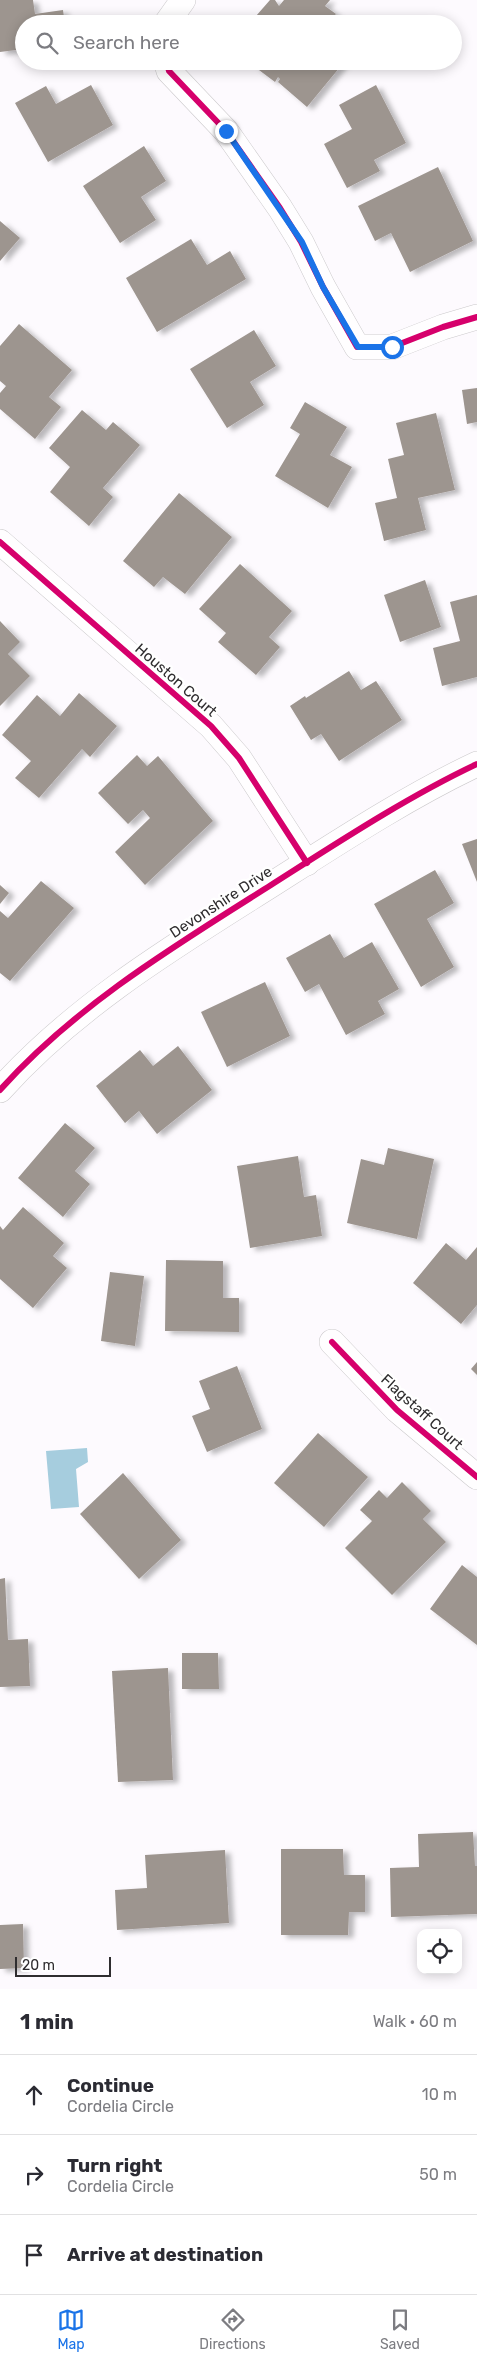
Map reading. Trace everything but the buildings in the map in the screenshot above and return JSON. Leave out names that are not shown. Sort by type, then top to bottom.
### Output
[{"type":"street","points":[[172,15],[183,0]]},
{"type":"street","points":[[169,70],[226,131],[280,208],[302,242],[323,287],[358,347],[392,347],[443,327],[477,317]]},
{"type":"street","name":"Houston Court","points":[[0,542],[210,726],[240,758],[307,862]]},
{"type":"street","name":"Devonshire Drive","points":[[4,1077],[84,1011],[138,972],[307,862],[450,777],[477,764]]},
{"type":"street","name":"Flagstaff Court","points":[[332,1342],[397,1410],[477,1477]]},
{"type":"water","points":[[87,1448],[88,1462],[76,1469],[79,1507],[51,1509],[46,1451]]},
{"type":"cycle path","points":[[169,70],[226,131],[280,208],[301,242],[323,287],[357,347],[392,347],[443,327],[477,317]]},
{"type":"cycle path","points":[[0,542],[211,726],[239,758],[307,863]]},
{"type":"cycle path","points":[[0,1090],[61,1031],[128,978],[372,821],[477,764]]},
{"type":"cycle path","points":[[332,1342],[397,1410],[477,1477]]},
{"type":"route","points":[[226,131],[302,242],[323,287],[358,347],[392,347]]}]
